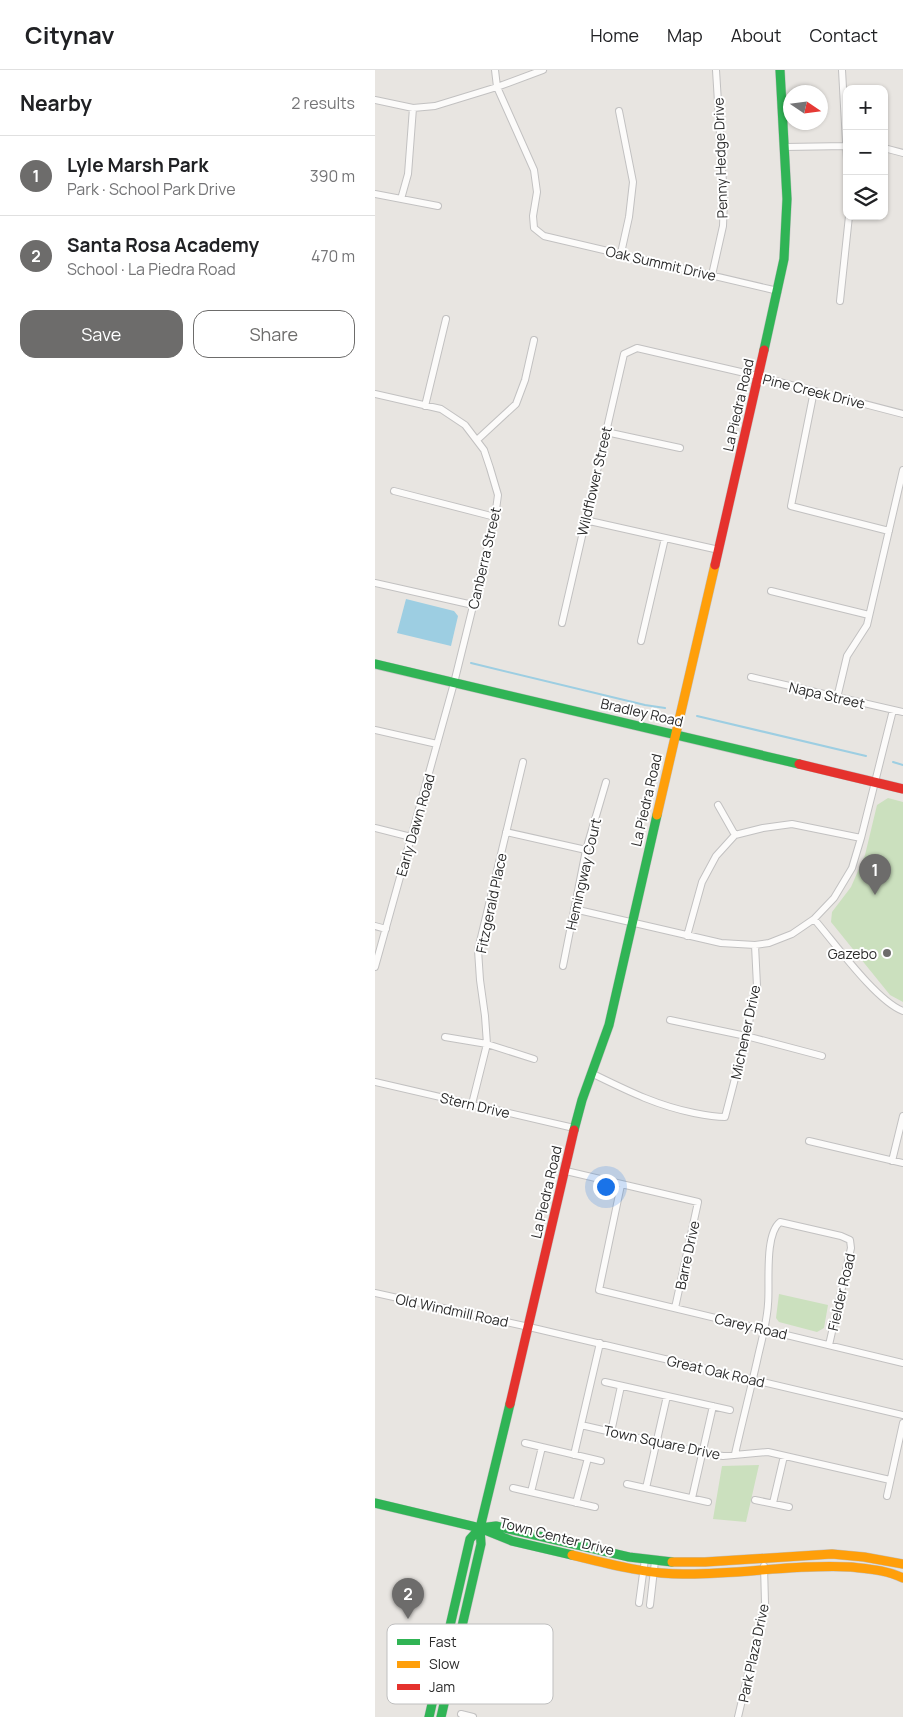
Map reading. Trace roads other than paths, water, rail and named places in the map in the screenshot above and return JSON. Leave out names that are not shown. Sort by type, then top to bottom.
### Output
[{"type":"street","points":[[495,70],[497,87]]},
{"type":"street","points":[[375,100],[413,108],[435,106],[497,87],[543,70]]},
{"type":"street","name":"Penny Hedge Drive","points":[[712,275],[723,226],[724,199],[716,70]]},
{"type":"street","name":"La Piedra Road","points":[[463,1624],[481,1544],[481,1528],[566,1171],[574,1128],[609,1024],[778,290],[786,228],[787,199],[780,70]]},
{"type":"street","points":[[842,70],[846,130]]},
{"type":"street","name":"Oak Summit Drive","points":[[497,87],[534,170],[537,192],[533,216],[534,228],[544,236],[778,290]]},
{"type":"street","points":[[401,199],[408,174],[413,108]]},
{"type":"street","points":[[619,111],[633,182],[629,216],[621,254]]},
{"type":"street","points":[[785,147],[843,146]]},
{"type":"street","points":[[888,149],[903,152]]},
{"type":"street","points":[[375,194],[438,206]]},
{"type":"street","points":[[840,301],[849,220]]},
{"type":"street","points":[[425,406],[446,319]]},
{"type":"street","points":[[477,440],[516,404],[525,380],[535,340]]},
{"type":"street","name":"Pine Creek Drive","points":[[637,348],[903,414]]},
{"type":"street","name":"Wildflower Street","points":[[562,623],[624,354],[637,348]]},
{"type":"street","points":[[814,391],[791,506],[889,531]]},
{"type":"street","name":"Canberra Street","points":[[375,394],[441,410],[465,425],[484,450],[498,495],[495,517],[454,683]]},
{"type":"street","points":[[606,432],[680,448]]},
{"type":"street","points":[[837,698],[847,656],[867,625],[903,470]]},
{"type":"street","points":[[393,491],[495,517]]},
{"type":"street","points":[[585,520],[719,550]]},
{"type":"street","points":[[641,641],[665,538]]},
{"type":"street","points":[[375,583],[473,605]]},
{"type":"street","points":[[771,592],[869,615]]},
{"type":"street","name":"Bradley Road","points":[[375,664],[903,789]]},
{"type":"street","name":"Napa Street","points":[[751,677],[903,712]]},
{"type":"street","name":"Early Dawn Road","points":[[375,966],[454,683]]},
{"type":"street","points":[[574,909],[721,943],[755,945],[769,943],[792,934],[815,919],[834,898],[852,868],[893,710]]},
{"type":"street","points":[[375,730],[437,744]]},
{"type":"street","name":"Fitzgerald Place","points":[[472,1104],[487,1044],[479,980],[478,950],[523,762]]},
{"type":"street","name":"Hemingway Court","points":[[563,966],[586,850],[606,782]]},
{"type":"street","points":[[718,805],[735,835]]},
{"type":"street","points":[[687,936],[702,882],[716,856],[735,835],[763,828],[792,824],[861,838]]},
{"type":"street","points":[[375,828],[411,837]]},
{"type":"street","points":[[506,832],[586,850]]},
{"type":"street","points":[[815,919],[875,991],[903,1011]]},
{"type":"street","points":[[375,926],[385,929]]},
{"type":"street","name":"Michener Drive","points":[[591,1073],[645,1099],[671,1108],[716,1117],[725,1116],[757,986],[755,945]]},
{"type":"street","points":[[671,1020],[746,1036],[822,1056]]},
{"type":"street","points":[[445,1038],[487,1044],[534,1059]]},
{"type":"street","name":"Stern Drive","points":[[375,1082],[574,1128]]},
{"type":"street","points":[[892,1161],[903,1116]]},
{"type":"street","points":[[809,1142],[903,1164]]},
{"type":"street","points":[[566,1171],[621,1184]]},
{"type":"street","name":"Barre Drive","points":[[621,1184],[698,1202],[675,1308]]},
{"type":"street","name":"Carey Road","points":[[621,1184],[599,1290],[903,1363]]},
{"type":"street","name":"Fielder Road","points":[[764,1330],[768,1303],[770,1248],[775,1228],[780,1222],[841,1236],[850,1240],[851,1248],[829,1345]]},
{"type":"street","name":"Old Windmill Road","points":[[375,1293],[529,1327]]},
{"type":"street","name":"Great Oak Road","points":[[529,1327],[903,1415]]},
{"type":"street","points":[[735,1454],[764,1330]]},
{"type":"street","points":[[574,1455],[600,1343]]},
{"type":"street","points":[[605,1382],[730,1410]]},
{"type":"street","points":[[611,1432],[621,1386]]},
{"type":"street","points":[[646,1488],[667,1396]]},
{"type":"street","points":[[692,1498],[713,1406]]},
{"type":"street","points":[[887,1496],[903,1423]]},
{"type":"street","name":"Town Square Drive","points":[[581,1425],[703,1453],[723,1456],[768,1452],[890,1480]]},
{"type":"street","points":[[525,1443],[601,1461]]},
{"type":"street","points":[[531,1492],[542,1447]]},
{"type":"street","points":[[773,1503],[785,1456]]},
{"type":"street","points":[[576,1503],[588,1458]]},
{"type":"street","points":[[627,1484],[708,1502]]},
{"type":"street","points":[[513,1488],[595,1507]]},
{"type":"street","points":[[755,1500],[789,1507]]},
{"type":"street","points":[[375,1503],[481,1528]]},
{"type":"street","name":"Town Center Drive","points":[[481,1528],[496,1526],[665,1562],[705,1562],[832,1554],[903,1564]]},
{"type":"street","name":"La Piedra Road","points":[[450,1624],[470,1539],[481,1528]]},
{"type":"street","name":"Town Center Drive","points":[[481,1528],[496,1536],[566,1554],[649,1571],[701,1574],[801,1566],[837,1566],[897,1574],[903,1578]]},
{"type":"street","name":"Park Plaza Drive","points":[[738,1717],[765,1603],[764,1558]]},
{"type":"street","points":[[650,1560],[650,1605]]},
{"type":"street","points":[[639,1602],[649,1571]]},
{"type":"street","name":"La Piedra Road","points":[[429,1717],[432,1704]]},
{"type":"street","name":"La Piedra Road","points":[[441,1717],[444,1704]]},
{"type":"street","points":[[461,1714],[473,1717]]},
{"type":"water","points":[[406,599],[454,611],[458,616],[451,646],[397,633]]},
{"type":"waterway","points":[[471,663],[645,705],[665,708]]},
{"type":"waterway","points":[[697,716],[866,756]]},
{"type":"waterway","points":[[893,762],[903,765]]},
{"type":"place","name":"Lyle Marsh Park","points":[[875,895]]},
{"type":"place","name":"Gazebo","points":[[887,953]]},
{"type":"place","name":"Santa Rosa Academy","points":[[408,1619]]}]
